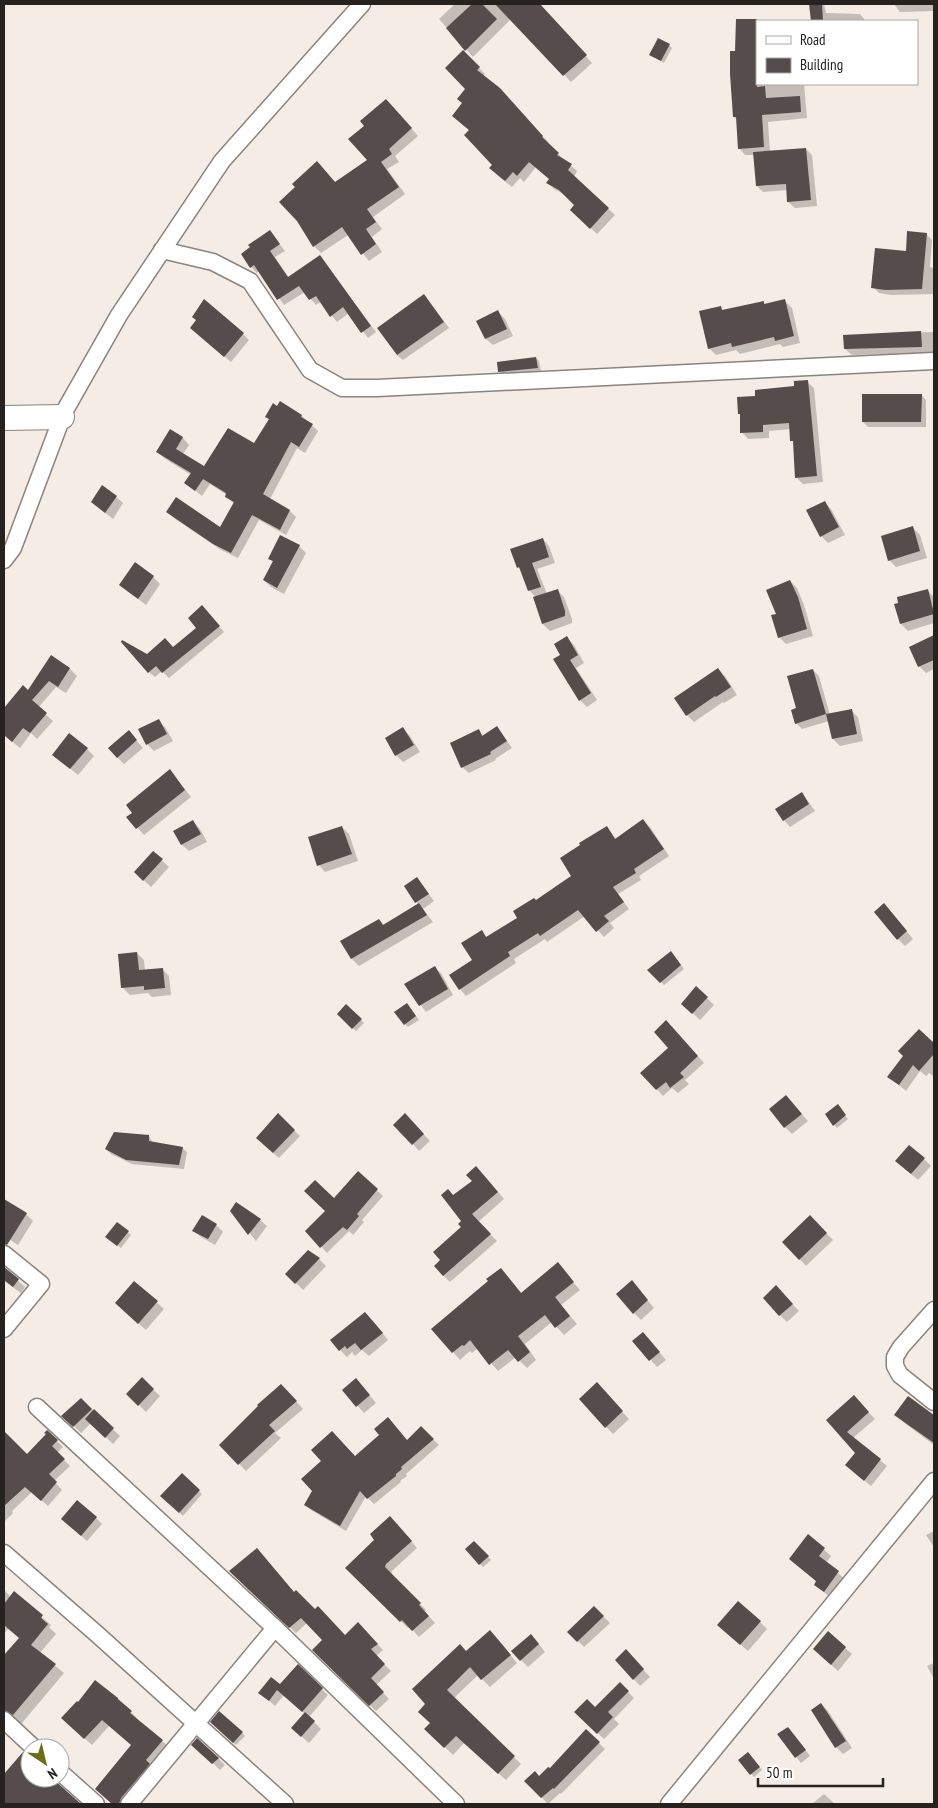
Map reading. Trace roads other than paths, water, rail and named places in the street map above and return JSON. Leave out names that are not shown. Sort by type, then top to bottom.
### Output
[{"type":"street","points":[[4,560],[13,548],[62,417],[119,315],[222,161],[362,4]]},
{"type":"street","points":[[162,250],[213,262],[250,281],[310,370],[342,388],[377,388],[934,361]]},
{"type":"street","points":[[4,418],[62,417]]},
{"type":"street","points":[[4,1254],[41,1284],[4,1329]]},
{"type":"street","points":[[934,1310],[901,1347],[895,1357],[895,1366],[900,1375],[934,1402]]},
{"type":"street","points":[[36,1407],[275,1628],[456,1804]]},
{"type":"street","points":[[668,1804],[934,1481]]},
{"type":"street","points":[[4,1553],[285,1804]]},
{"type":"street","points":[[129,1804],[275,1628]]},
{"type":"street","points":[[4,1720],[23,1738]]},
{"type":"street","points":[[70,1781],[96,1804]]}]
